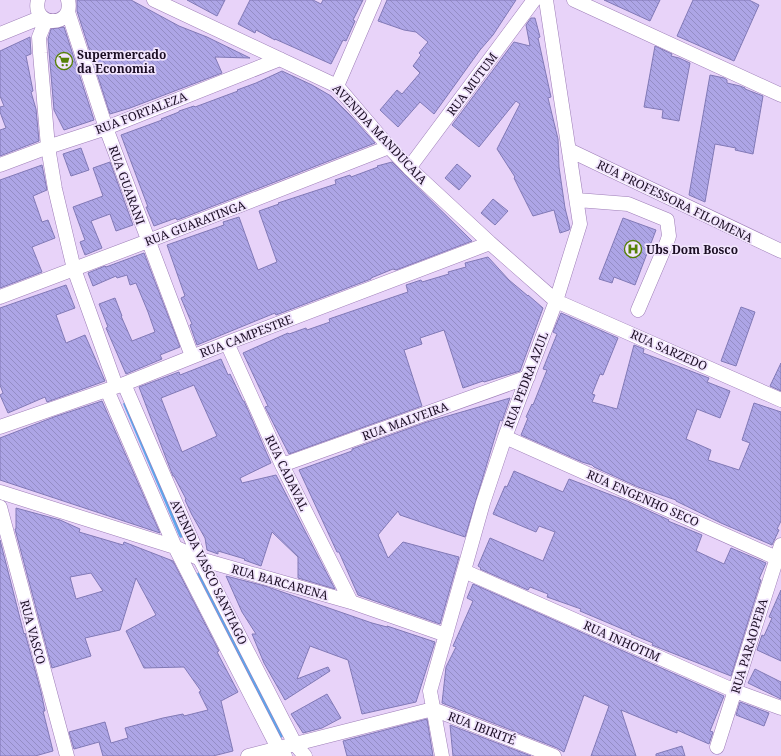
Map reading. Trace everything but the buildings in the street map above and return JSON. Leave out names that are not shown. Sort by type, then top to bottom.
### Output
[{"type":"street","points":[[38,0],[37,8],[44,18]]},
{"type":"street","name":"AVENIDA MANDUCAIA","points":[[154,0],[337,86],[409,168],[490,243],[556,301]]},
{"type":"street","points":[[337,86],[374,0]]},
{"type":"street","name":"RUA MUTUM","points":[[409,168],[534,0]]},
{"type":"street","name":"RUA PEDRA AZUL","points":[[442,756],[430,691],[483,503],[505,437],[556,301],[580,224],[546,0]]},
{"type":"street","points":[[574,0],[781,95]]},
{"type":"street","name":"RUA GUARANI","points":[[0,34],[44,18],[56,21],[65,16],[68,6]]},
{"type":"street","name":"RUA GUARANI","points":[[68,6],[106,128],[192,356]]},
{"type":"street","name":"AVENIDA VASCO SANTIAGO","points":[[44,18],[39,37],[48,147],[55,189],[74,269],[175,547],[282,754]]},
{"type":"street","name":"RUA FORTALEZA","points":[[0,165],[106,128],[280,59]]},
{"type":"street","name":"RUA GUARATINGA","points":[[0,297],[389,147]]},
{"type":"street","name":"RUA PROFESSORA FILOMENA","points":[[569,150],[781,251]]},
{"type":"street","points":[[577,200],[628,204],[668,220],[669,236],[667,242],[638,310]]},
{"type":"street","name":"RUA CAMPESTRE","points":[[0,426],[116,386],[490,243]]},
{"type":"street","name":"RUA SARZEDO","points":[[556,301],[781,400]]},
{"type":"street","name":"RUA CADAVAL","points":[[227,343],[282,464],[351,602]]},
{"type":"street","name":"RUA MALVEIRA","points":[[282,464],[528,377]]},
{"type":"street","name":"AVENIDA VASCO SANTIAGO","points":[[116,386],[200,558],[295,744],[305,756]]},
{"type":"street","name":"RUA ENGENHO SECO","points":[[505,437],[780,554]]},
{"type":"street","name":"RUA BARCARENA","points":[[0,492],[175,547],[200,558],[351,602],[446,635]]},
{"type":"street","name":"RUA VASCO","points":[[0,507],[67,756]]},
{"type":"street","name":"RUA PARAOPEBA","points":[[718,747],[780,554]]},
{"type":"street","name":"RUA INHOTIM","points":[[464,571],[735,691],[781,708]]},
{"type":"street","points":[[248,756],[282,754],[295,744],[433,708]]},
{"type":"street","name":"RUA IBIRITÉ","points":[[433,708],[554,756]]},
{"type":"waterway","points":[[125,404],[181,536]]},
{"type":"waterway","points":[[199,574],[281,736]]},
{"type":"place","name":"Supermercado da Economia","points":[[64,61]]},
{"type":"place","name":"Ubs Dom Bosco","points":[[633,249]]}]
